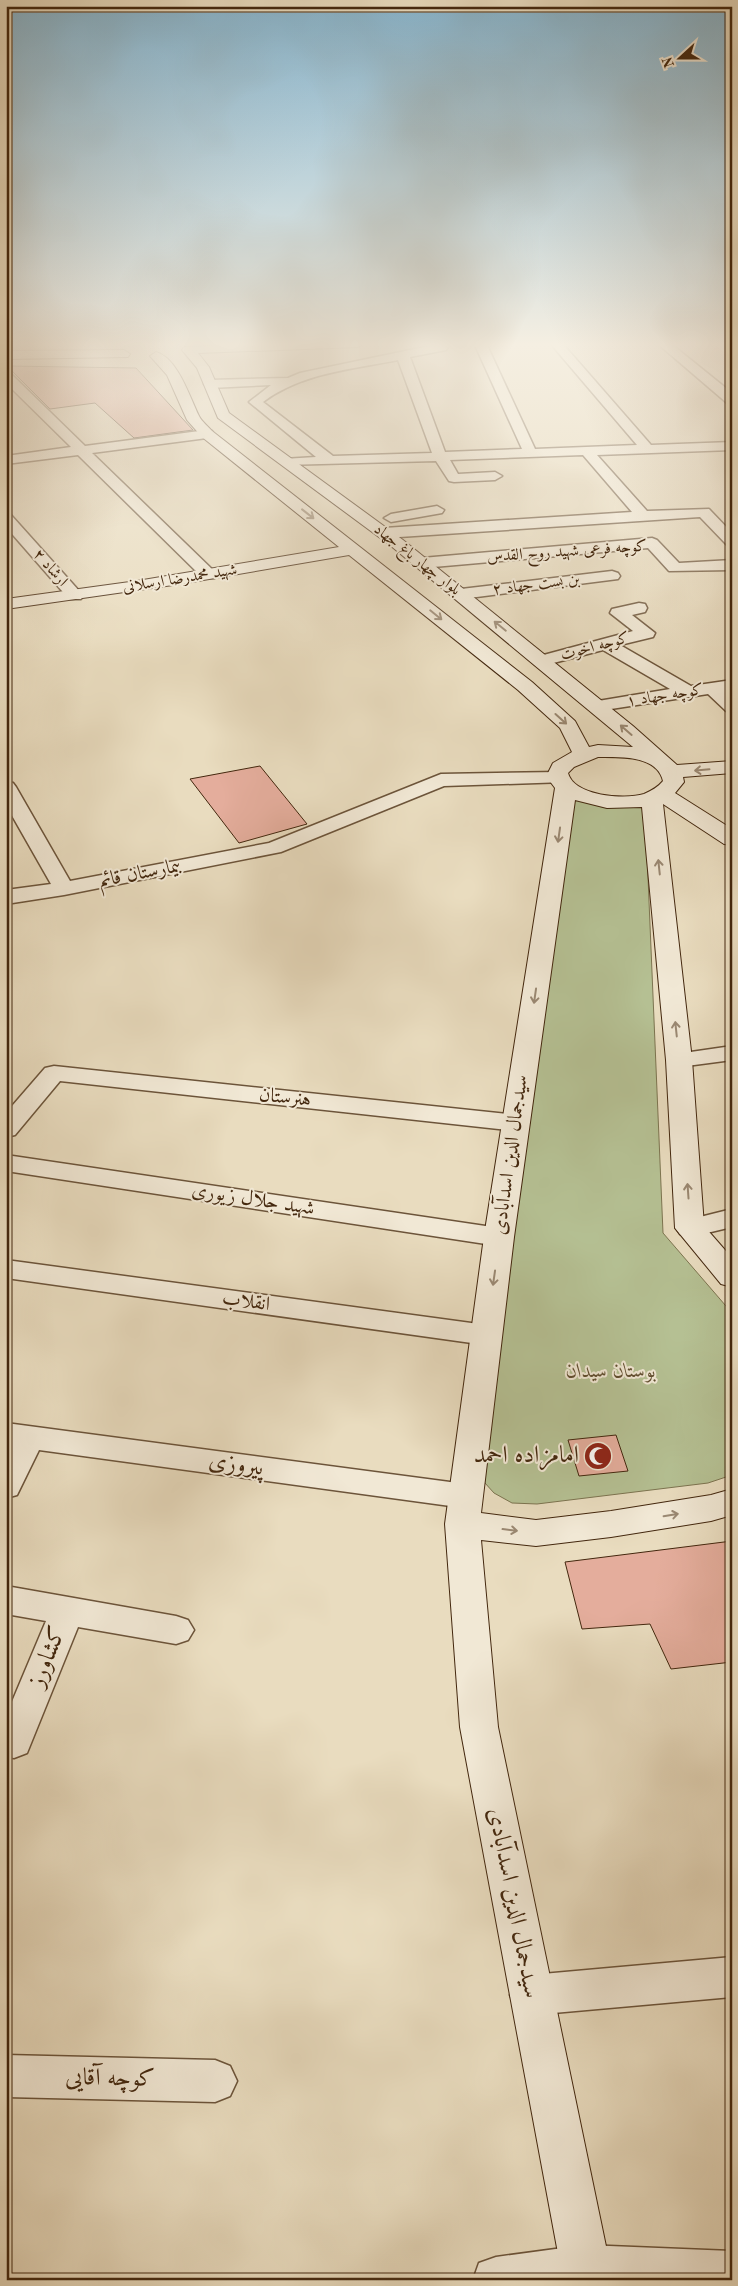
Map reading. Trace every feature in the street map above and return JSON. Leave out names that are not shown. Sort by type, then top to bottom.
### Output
[{"type":"street","points":[[6,460],[77,450]]},
{"type":"street","points":[[83,450],[209,575]]},
{"type":"street","name":"بلوار چهار باغ جهاد","points":[[227,450],[524,686],[568,725],[583,754]]},
{"type":"street","name":"بلوار چهار باغ جهاد","points":[[271,450],[461,594],[598,706],[666,768]]},
{"type":"street","points":[[316,450],[329,460]]},
{"type":"street","points":[[438,450],[454,478],[494,476]]},
{"type":"street","points":[[288,462],[626,450]]},
{"type":"street","points":[[586,451],[643,516]]},
{"type":"street","points":[[384,534],[643,516],[699,506],[732,542]]},
{"type":"street","points":[[368,522],[437,510]]},
{"type":"street","points":[[471,513],[479,527]]},
{"type":"street","name":"ارشاد ۲","points":[[6,518],[75,596]]},
{"type":"street","name":"کوچه فرعی شهید روح القدس","points":[[422,563],[652,543],[675,568],[732,565]]},
{"type":"street","name":"شهید محمدرضا ارسلانی","points":[[6,604],[75,596],[209,575],[354,549]]},
{"type":"street","name":"بن بست جهاد ۲","points":[[461,594],[612,576]]},
{"type":"street","name":"کوچه اخوت","points":[[542,661],[647,633],[618,613],[638,608]]},
{"type":"street","points":[[606,645],[688,692]]},
{"type":"street","name":"کوچه جهاد ۱","points":[[598,706],[732,686]]},
{"type":"street","points":[[712,688],[732,707]]},
{"type":"street","points":[[616,751],[649,757],[666,768],[674,782],[670,789],[657,796],[634,802],[605,801],[578,794],[562,783],[558,771],[562,764],[583,754],[616,751]]},
{"type":"street","points":[[666,768],[732,767]]},
{"type":"street","name":"بیمارستان قائم","points":[[6,898],[64,889],[274,848],[441,780],[562,783]]},
{"type":"street","name":"سیدجمال الدین اسدآبادی","points":[[562,783],[463,1510],[478,1727],[587,2274]]},
{"type":"street","points":[[6,787],[64,889]]},
{"type":"street","points":[[657,796],[732,839]]},
{"type":"street","points":[[657,796],[679,1060],[690,1228],[732,1277]]},
{"type":"street","points":[[679,1060],[732,1053]]},
{"type":"street","name":"هنرستان","points":[[6,1129],[54,1073],[516,1123]]},
{"type":"street","name":"شهید جلال زیوری","points":[[6,1163],[499,1237]]},
{"type":"street","points":[[690,1228],[732,1218]]},
{"type":"street","name":"انقلاب","points":[[6,1269],[486,1335]]},
{"type":"street","points":[[6,1486],[17,1436]]},
{"type":"street","name":"پیروزی","points":[[17,1436],[463,1510]]},
{"type":"street","points":[[463,1510],[536,1533],[702,1510],[732,1502]]},
{"type":"street","points":[[6,1600],[67,1611]]},
{"type":"street","name":"کشاورز","points":[[6,1741],[14,1742],[67,1611],[176,1630]]},
{"type":"street","points":[[531,1995],[732,1977]]},
{"type":"street","name":"کوچه آقایی","points":[[6,2076],[215,2081]]},
{"type":"street","points":[[496,2280],[587,2274],[732,2274]]},
{"type":"green space","name":"بوستان سیدان","points":[[570,796],[588,803],[607,807],[645,806],[663,1233],[732,1313],[732,1475],[708,1483],[537,1504],[512,1503],[494,1493],[475,1472]]},
{"type":"building","points":[[260,766],[307,824],[239,843],[190,779]]},
{"type":"building","name":"امامزاده احمد","points":[[616,1435],[628,1471],[579,1476],[568,1440]]},
{"type":"building","points":[[732,1541],[732,1662],[671,1669],[650,1624],[582,1629],[565,1562]]},
{"type":"place","name":"امامزاده احمد","points":[[598,1456]]}]
